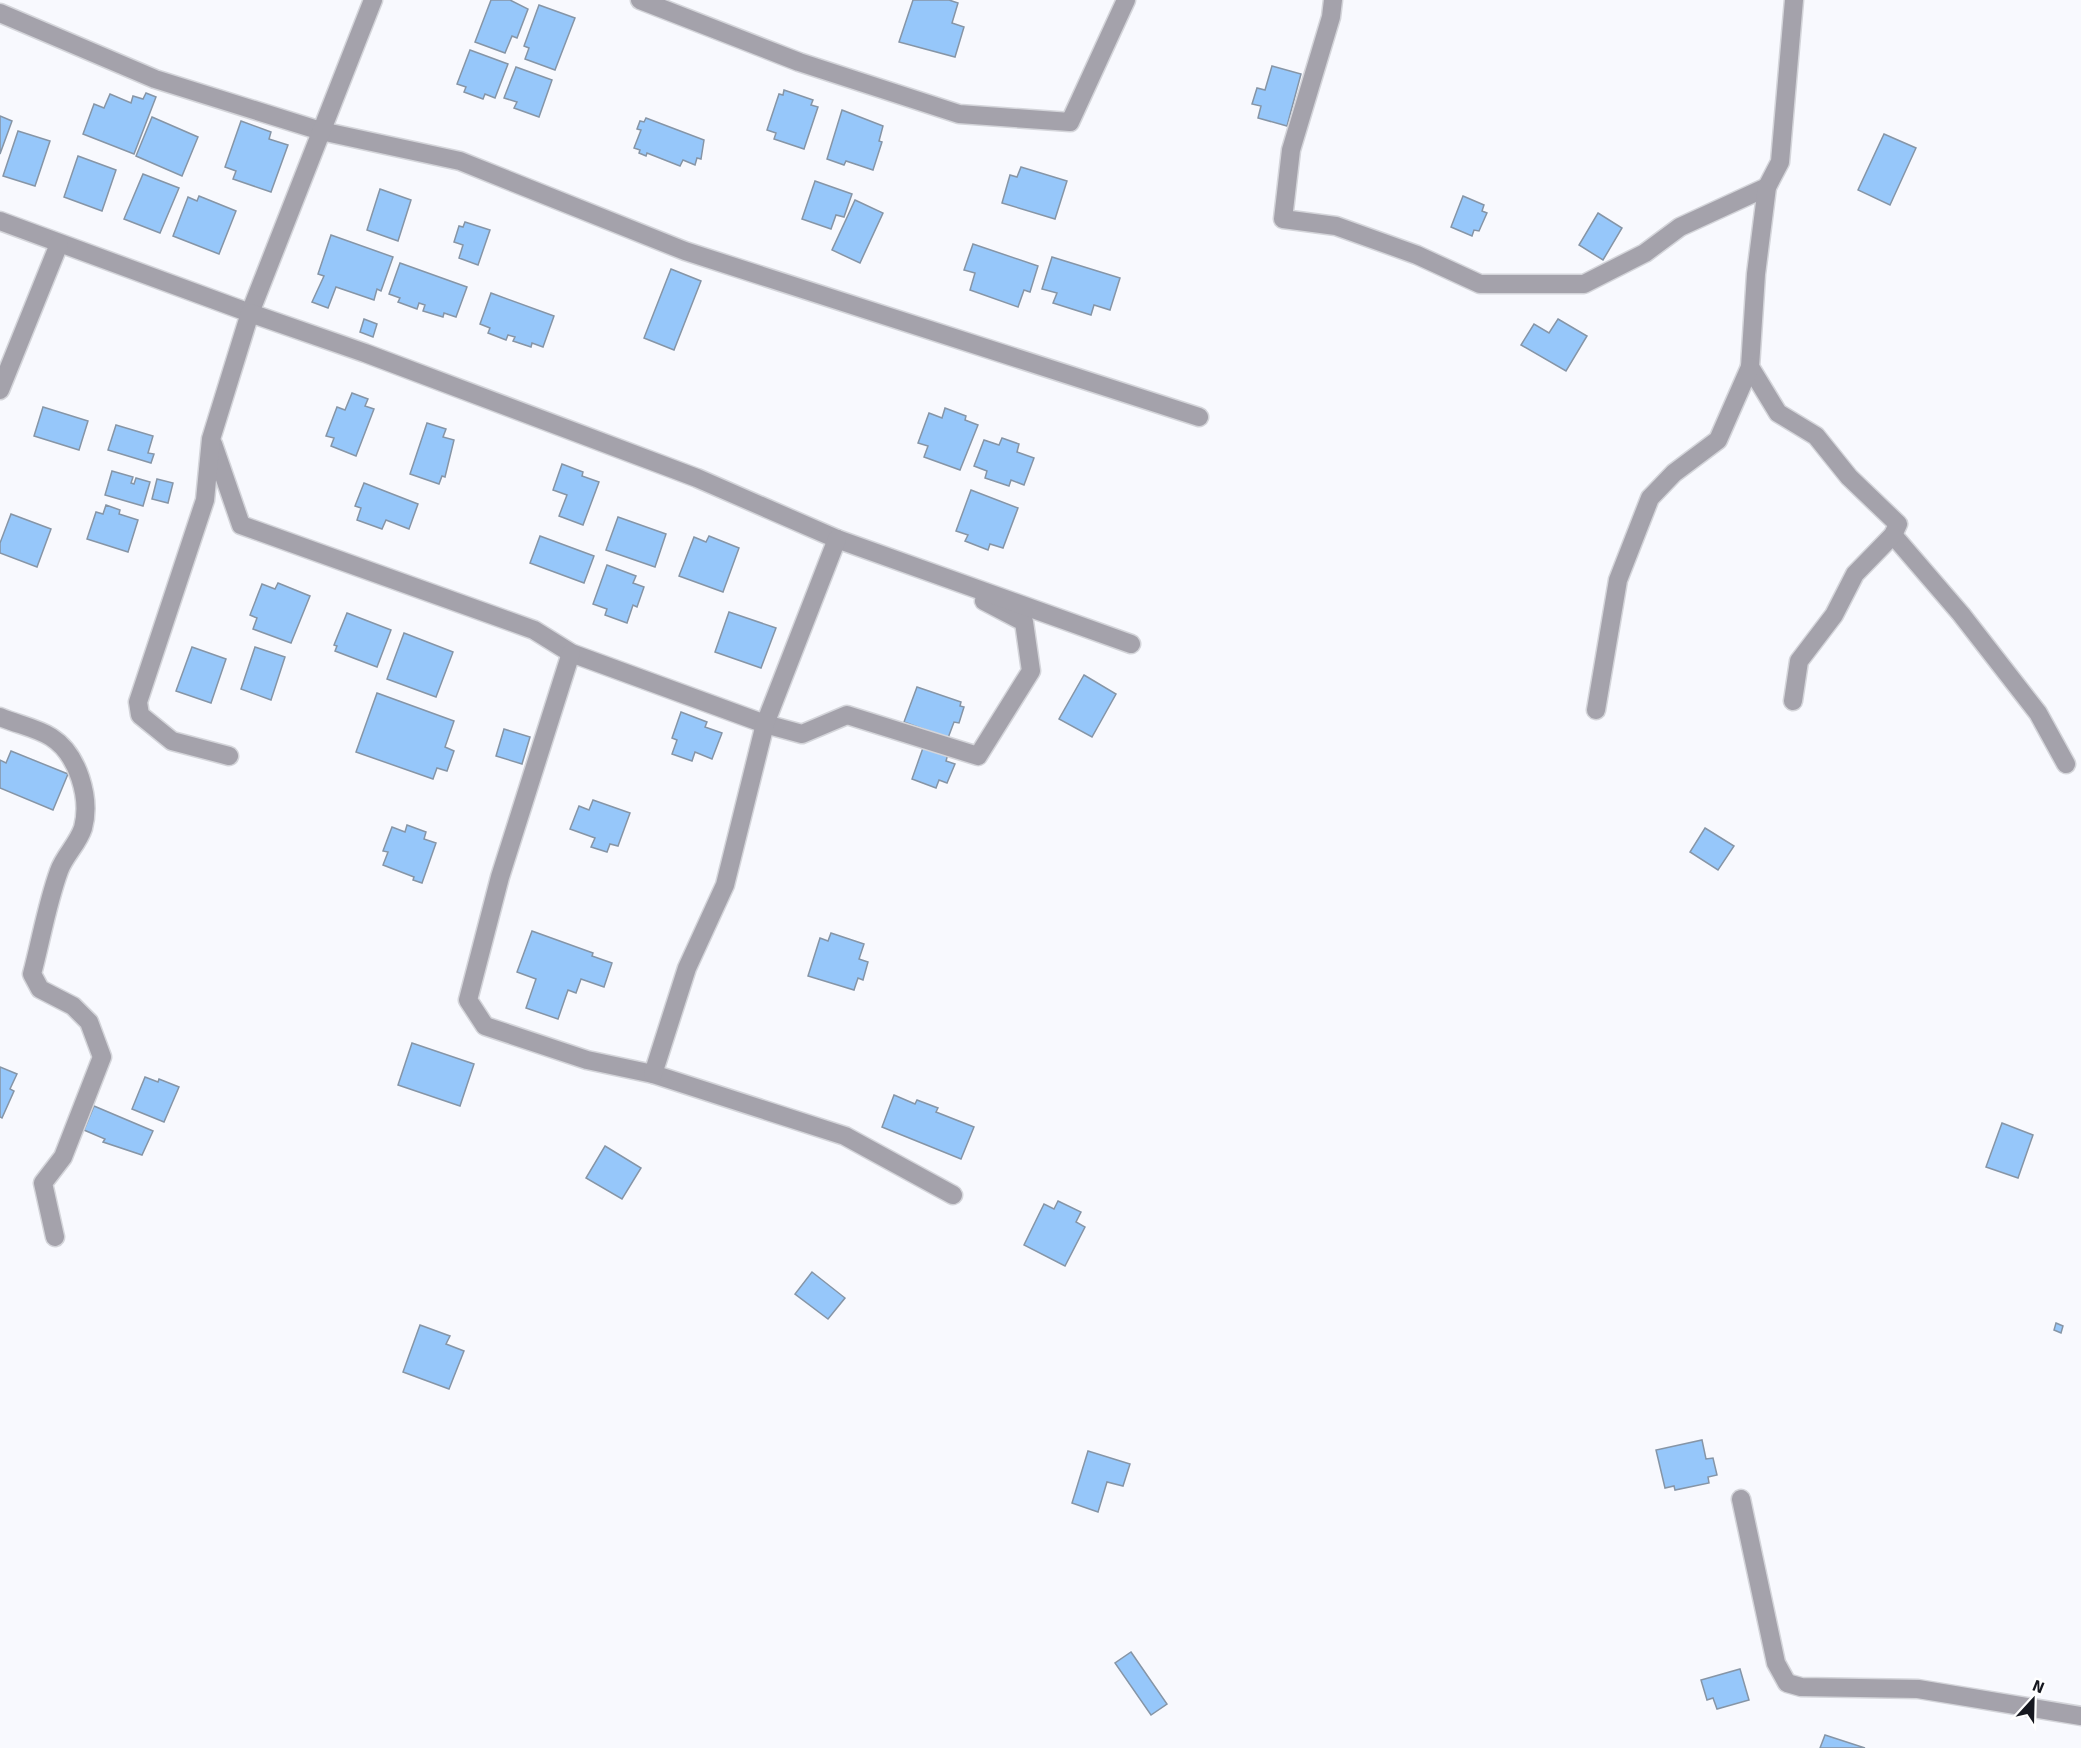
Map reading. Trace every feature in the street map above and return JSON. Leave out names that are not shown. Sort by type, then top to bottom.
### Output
[{"type":"street","points":[[229,756],[172,741],[140,715],[138,702],[205,500],[211,439],[250,313],[373,0]]},
{"type":"street","points":[[640,0],[799,62],[958,114],[1070,122],[1126,0]]},
{"type":"street","points":[[1333,0],[1331,17],[1291,150],[1283,219],[1336,226],[1417,255],[1480,284],[1584,284],[1645,253],[1680,227],[1767,187]]},
{"type":"street","points":[[1596,710],[1618,580],[1650,498],[1674,473],[1718,440],[1750,367],[1756,274],[1767,187],[1780,162],[1794,0]]},
{"type":"street","points":[[0,13],[155,79],[321,131],[460,161],[685,251],[1199,417]]},
{"type":"street","points":[[0,221],[365,353],[697,478],[837,539],[1131,644]]},
{"type":"street","points":[[0,390],[59,244]]},
{"type":"street","points":[[1750,367],[1778,413],[1816,436],[1850,477],[1898,524],[1893,535],[1855,574],[1834,615],[1799,661],[1793,701]]},
{"type":"street","points":[[211,439],[241,525],[534,630],[572,653],[765,724],[802,734],[847,715],[978,756],[1031,671],[1024,622],[930,572]]},
{"type":"street","points":[[1893,535],[1961,614],[2038,713],[2066,764]]},
{"type":"street","points":[[653,1074],[687,968],[724,885],[765,724],[837,539]]},
{"type":"street","points":[[572,653],[500,877],[468,1000],[485,1026],[587,1060],[653,1074],[845,1136],[953,1195]]},
{"type":"street","points":[[0,717],[51,737],[69,754],[80,775],[84,794],[84,826],[74,849],[59,868],[32,974],[40,989],[73,1006],[89,1022],[102,1057],[63,1157],[43,1183],[55,1237]]},
{"type":"street","points":[[1741,1499],[1776,1664],[1787,1683],[1801,1687],[1918,1689],[2081,1716]]},
{"type":"building","points":[[491,0],[510,0],[528,9],[517,38],[512,36],[505,53],[475,42]]},
{"type":"building","points":[[913,0],[949,0],[958,3],[952,23],[964,27],[955,57],[899,42]]},
{"type":"building","points":[[539,5],[575,18],[555,70],[525,59],[529,48],[524,46]]},
{"type":"building","points":[[470,50],[508,64],[495,98],[485,94],[483,99],[464,92],[466,87],[457,84]]},
{"type":"building","points":[[1272,66],[1301,74],[1287,126],[1258,118],[1261,106],[1252,104],[1257,88],[1265,90]]},
{"type":"building","points":[[516,67],[552,80],[539,117],[514,108],[517,102],[504,98]]},
{"type":"building","points":[[784,90],[813,100],[811,105],[818,107],[804,149],[774,139],[776,133],[767,130],[779,94],[783,95]]},
{"type":"building","points":[[146,93],[156,97],[134,154],[83,134],[94,104],[104,108],[110,94],[131,103],[133,96],[143,99]]},
{"type":"building","points":[[842,110],[883,126],[879,141],[882,142],[873,170],[846,161],[844,165],[827,159]]},
{"type":"building","points":[[0,116],[12,121],[0,154]]},
{"type":"building","points":[[152,117],[198,137],[182,176],[136,156]]},
{"type":"building","points":[[646,118],[704,140],[701,159],[697,158],[695,165],[683,160],[680,166],[647,153],[646,156],[639,153],[640,150],[634,148],[641,130],[637,129],[640,121],[644,122]]},
{"type":"building","points":[[241,121],[271,132],[269,139],[288,145],[271,192],[233,179],[236,171],[225,167]]},
{"type":"building","points":[[18,131],[50,141],[35,186],[3,176]]},
{"type":"building","points":[[1884,134],[1916,148],[1890,205],[1858,190]]},
{"type":"building","points":[[78,156],[116,170],[102,211],[64,197]]},
{"type":"building","points":[[1021,167],[1067,181],[1055,219],[1002,203],[1010,175],[1017,177]]},
{"type":"building","points":[[143,174],[179,188],[160,233],[124,219]]},
{"type":"building","points":[[815,181],[852,194],[844,217],[836,215],[831,229],[802,219]]},
{"type":"building","points":[[380,189],[411,200],[398,241],[367,230]]},
{"type":"building","points":[[199,196],[236,211],[219,254],[173,236],[188,197],[197,201]]},
{"type":"building","points":[[1463,196],[1484,205],[1482,211],[1487,213],[1479,231],[1474,230],[1472,236],[1451,227]]},
{"type":"building","points":[[855,200],[883,213],[860,263],[832,250]]},
{"type":"building","points":[[1598,213],[1622,228],[1603,260],[1579,245]]},
{"type":"building","points":[[465,222],[490,230],[478,265],[459,258],[463,245],[454,242],[459,226],[463,227]]},
{"type":"building","points":[[331,235],[393,257],[381,291],[377,289],[374,300],[336,287],[328,308],[312,302],[324,276],[318,274]]},
{"type":"building","points":[[973,244],[1038,266],[1030,292],[1024,290],[1018,307],[970,290],[975,273],[964,270]]},
{"type":"building","points":[[1052,257],[1120,278],[1110,310],[1094,305],[1091,315],[1053,303],[1057,293],[1042,289]]},
{"type":"building","points":[[400,263],[467,287],[456,317],[444,313],[443,317],[423,311],[425,305],[419,303],[417,309],[398,302],[400,298],[389,294]]},
{"type":"building","points":[[671,269],[701,281],[674,350],[644,338]]},
{"type":"building","points":[[491,293],[554,316],[543,347],[532,343],[531,347],[513,341],[515,337],[508,335],[506,340],[488,333],[490,328],[480,324]]},
{"type":"building","points":[[364,319],[377,324],[373,337],[360,332]]},
{"type":"building","points":[[1558,319],[1587,336],[1566,371],[1521,345],[1534,324],[1549,333]]},
{"type":"building","points":[[352,393],[368,399],[365,406],[374,409],[356,456],[331,446],[334,438],[326,436],[337,407],[345,410]]},
{"type":"building","points":[[43,407],[88,421],[79,450],[34,436]]},
{"type":"building","points":[[945,408],[966,416],[965,420],[978,425],[960,470],[924,457],[928,446],[918,443],[929,413],[942,418]]},
{"type":"building","points":[[427,423],[446,429],[443,437],[454,440],[445,477],[442,476],[439,484],[410,474]]},
{"type":"building","points":[[116,425],[153,436],[148,453],[154,454],[151,463],[108,450]]},
{"type":"building","points":[[1002,438],[1019,444],[1017,452],[1034,458],[1024,485],[1011,480],[1009,486],[985,478],[987,471],[974,466],[984,440],[999,445]]},
{"type":"building","points":[[562,464],[583,472],[582,476],[599,482],[583,525],[559,516],[567,495],[553,490]]},
{"type":"building","points":[[112,471],[133,477],[131,483],[134,484],[136,478],[150,482],[143,506],[105,495]]},
{"type":"building","points":[[157,479],[173,483],[168,503],[152,499]]},
{"type":"building","points":[[364,483],[418,504],[409,529],[386,520],[382,529],[357,520],[361,508],[355,506]]},
{"type":"building","points":[[971,490],[1018,508],[1003,548],[990,544],[988,550],[965,541],[968,535],[956,531]]},
{"type":"building","points":[[106,505],[120,510],[119,514],[138,520],[128,552],[87,539],[96,512],[103,514]]},
{"type":"building","points":[[11,514],[51,529],[37,567],[0,553],[0,543]]},
{"type":"building","points":[[618,517],[666,534],[655,567],[606,550]]},
{"type":"building","points":[[540,536],[594,556],[584,583],[530,563]]},
{"type":"building","points":[[709,536],[739,548],[723,592],[679,576],[694,537],[706,542]]},
{"type":"building","points":[[607,565],[636,576],[633,583],[644,587],[637,607],[633,605],[627,623],[605,615],[607,609],[593,604]]},
{"type":"building","points":[[278,583],[310,596],[291,643],[253,629],[257,618],[250,615],[262,584],[275,589]]},
{"type":"building","points":[[729,612],[776,628],[761,668],[715,652]]},
{"type":"building","points":[[347,613],[391,630],[377,667],[335,651],[337,646],[334,645]]},
{"type":"building","points":[[404,633],[453,652],[436,697],[387,679]]},
{"type":"building","points":[[192,647],[226,659],[211,703],[176,691]]},
{"type":"building","points":[[255,647],[285,657],[271,700],[241,689]]},
{"type":"building","points":[[1084,675],[1116,694],[1092,737],[1059,719]]},
{"type":"building","points":[[917,687],[961,702],[960,706],[964,707],[959,723],[954,722],[948,738],[904,722]]},
{"type":"building","points":[[377,693],[454,721],[445,747],[454,751],[447,771],[437,768],[433,779],[356,752]]},
{"type":"building","points":[[681,712],[707,722],[705,727],[722,733],[712,759],[695,752],[692,761],[672,754],[677,740],[672,738]]},
{"type":"building","points":[[504,729],[530,737],[522,764],[496,756]]},
{"type":"building","points":[[924,745],[948,754],[946,761],[955,764],[947,783],[939,780],[936,788],[912,779]]},
{"type":"building","points":[[11,751],[68,774],[53,810],[0,788],[0,760],[6,763]]},
{"type":"building","points":[[593,800],[630,813],[618,846],[610,844],[607,852],[591,847],[595,838],[570,829],[579,806],[589,810]]},
{"type":"building","points":[[407,825],[426,832],[424,839],[436,843],[422,883],[413,880],[414,877],[383,865],[388,852],[383,851],[392,827],[405,832]]},
{"type":"building","points":[[1705,828],[1734,846],[1718,870],[1690,852]]},
{"type":"building","points":[[532,931],[593,953],[592,956],[612,963],[604,987],[581,979],[576,993],[568,990],[558,1019],[526,1008],[536,979],[517,972]]},
{"type":"building","points":[[831,933],[864,944],[859,959],[868,962],[863,980],[858,978],[854,990],[808,976],[820,938],[828,941]]},
{"type":"building","points":[[412,1043],[474,1064],[460,1106],[398,1085]]},
{"type":"building","points":[[0,1067],[17,1074],[10,1089],[14,1091],[2,1118],[0,1117]]},
{"type":"building","points":[[145,1077],[158,1082],[159,1079],[179,1087],[164,1122],[132,1109]]},
{"type":"building","points":[[894,1095],[915,1104],[917,1100],[938,1108],[936,1112],[974,1127],[961,1159],[882,1127]]},
{"type":"building","points":[[94,1106],[153,1131],[142,1155],[103,1142],[105,1139],[84,1130]]},
{"type":"building","points":[[2002,1123],[2033,1135],[2018,1178],[1986,1167]]},
{"type":"building","points":[[605,1146],[641,1168],[622,1199],[586,1178]]},
{"type":"building","points":[[1058,1201],[1081,1212],[1076,1222],[1085,1227],[1065,1266],[1024,1245],[1044,1204],[1054,1209]]},
{"type":"building","points":[[812,1272],[845,1298],[828,1319],[795,1294]]},
{"type":"building","points":[[2056,1323],[2063,1326],[2061,1333],[2054,1330]]},
{"type":"building","points":[[420,1325],[450,1336],[446,1344],[464,1351],[449,1389],[403,1372]]},
{"type":"building","points":[[1702,1440],[1706,1459],[1713,1458],[1717,1475],[1708,1477],[1709,1483],[1675,1490],[1674,1486],[1665,1488],[1656,1450]]},
{"type":"building","points":[[1088,1451],[1130,1464],[1123,1486],[1107,1482],[1098,1512],[1072,1503]]},
{"type":"building","points":[[1131,1652],[1167,1704],[1151,1715],[1115,1663]]},
{"type":"building","points":[[1740,1669],[1749,1700],[1717,1709],[1713,1698],[1707,1700],[1701,1680]]},
{"type":"building","points":[[1825,1735],[1865,1748],[1820,1748]]}]
